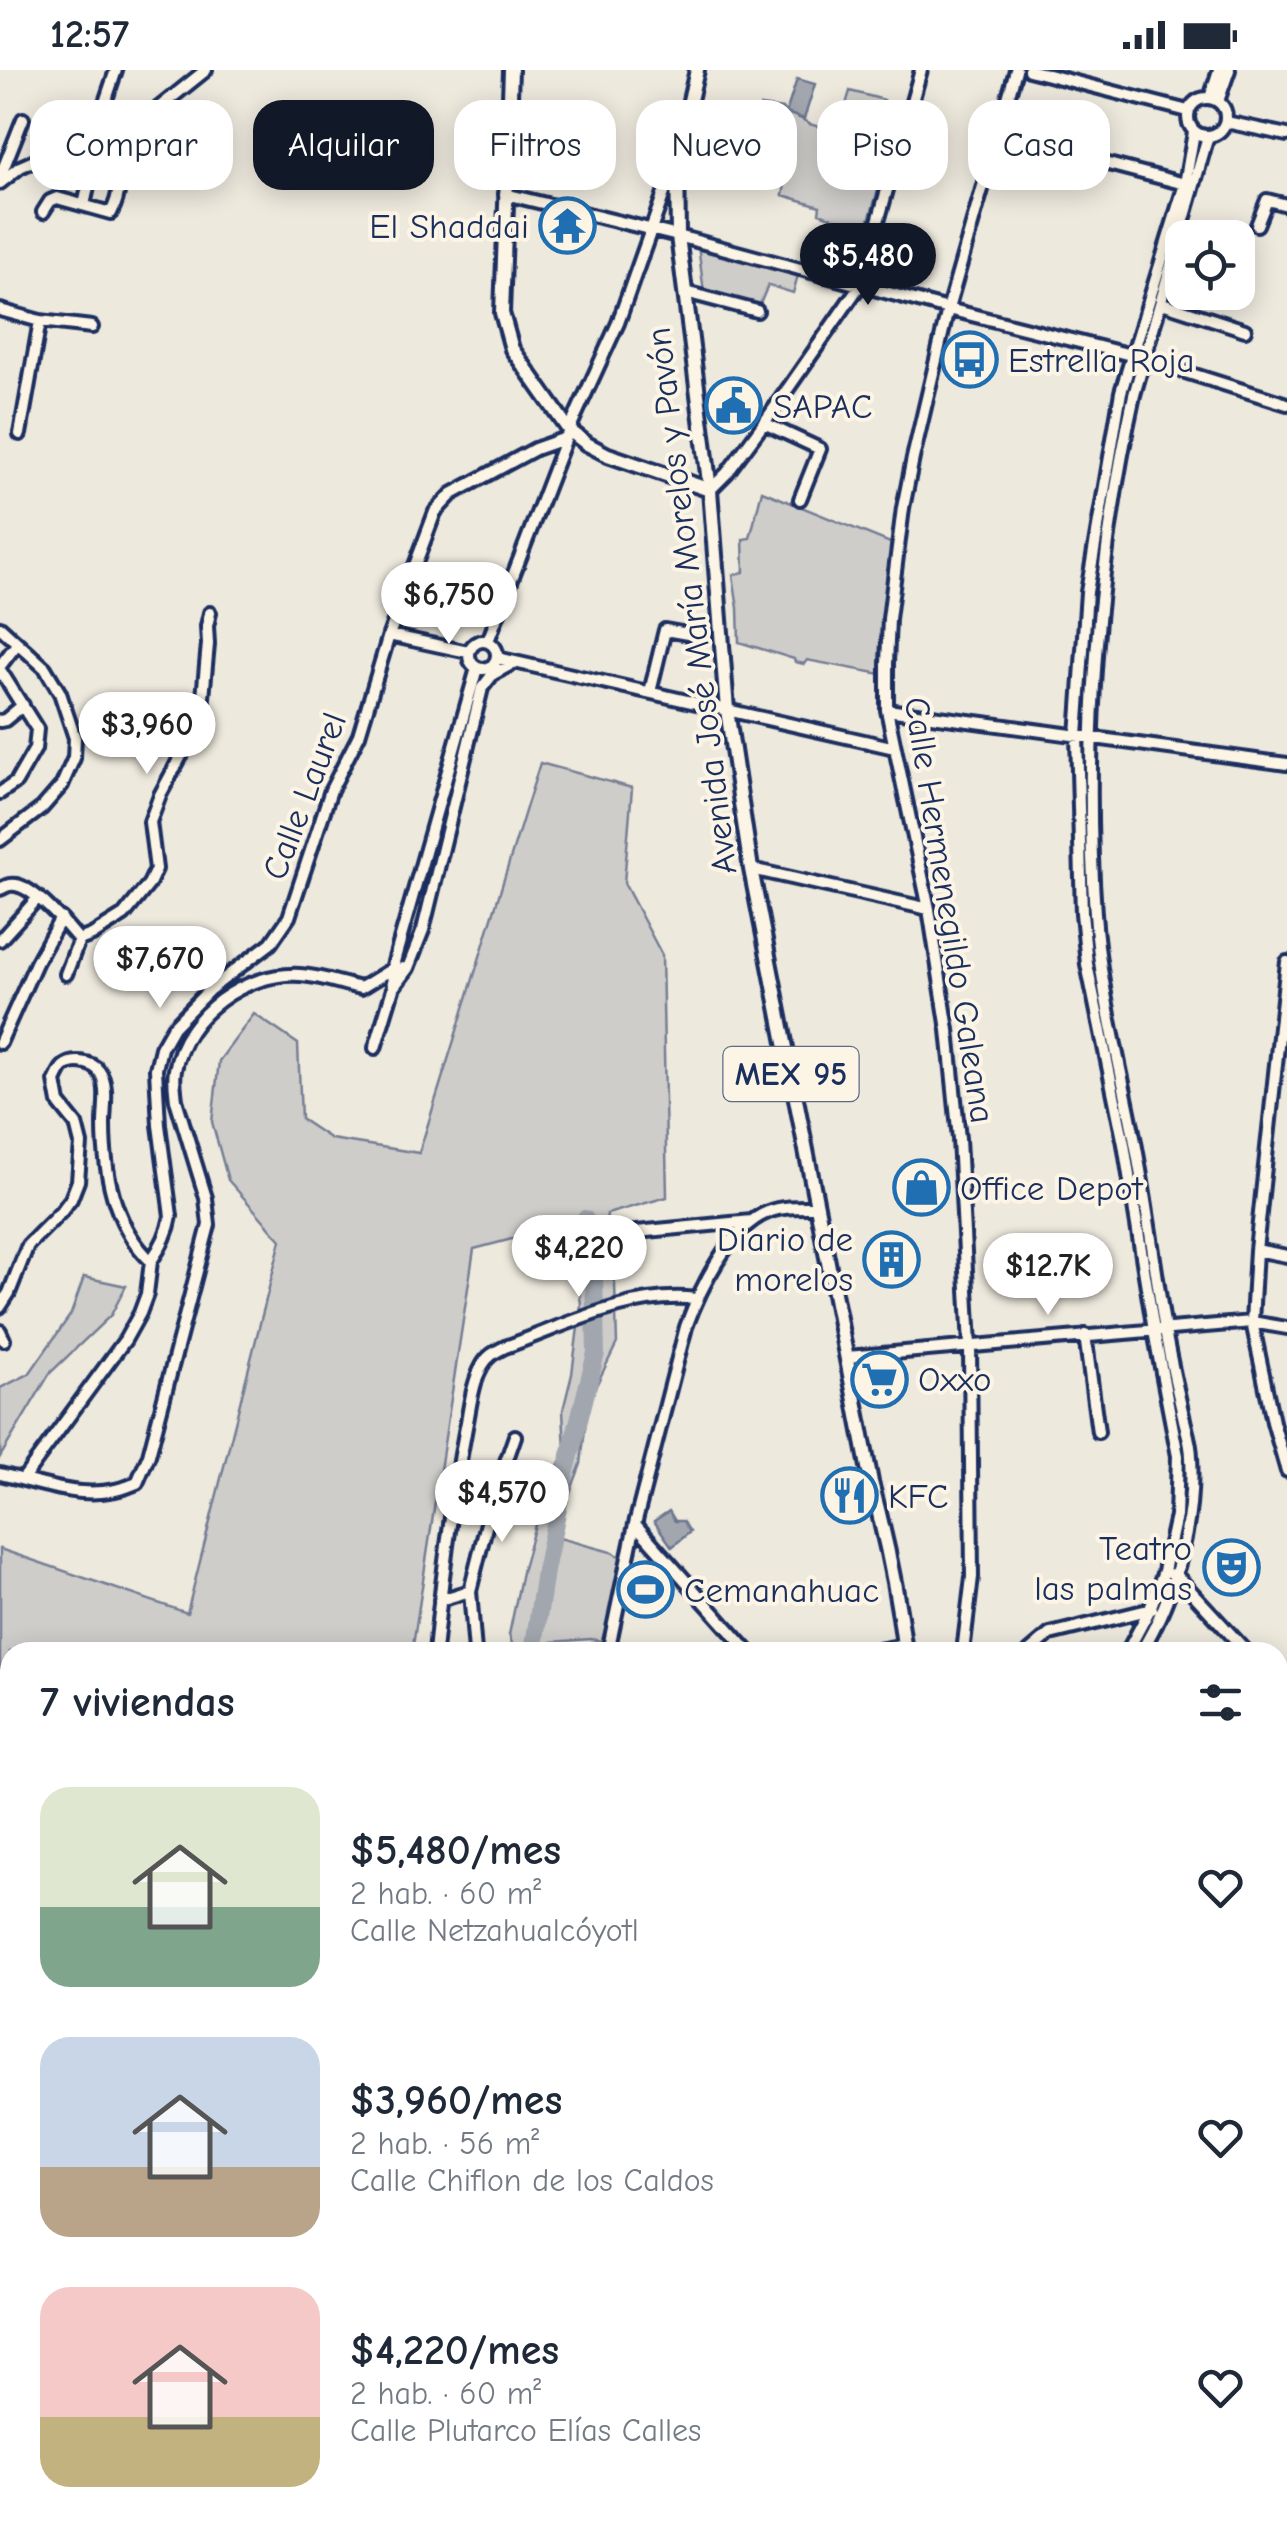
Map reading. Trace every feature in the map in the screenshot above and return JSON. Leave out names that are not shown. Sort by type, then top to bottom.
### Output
[{"type":"main road","points":[[511,70],[502,313],[512,349],[567,434],[608,455],[710,490]]},
{"type":"main road","name":"Avenida José María Morelos y Pavón","points":[[690,100],[697,70]]},
{"type":"main road","name":"Avenida José María Morelos y Pavón","points":[[677,190],[678,236],[710,490],[728,710],[751,869],[904,1642]]},
{"type":"street","points":[[107,100],[116,70]]},
{"type":"street","points":[[169,100],[206,70]]},
{"type":"street","points":[[710,490],[764,423],[860,284],[921,70]]},
{"type":"street","name":"Calle Hermenegildo Galeana","points":[[964,1642],[972,1577],[970,1346],[958,1139],[948,1030],[929,909],[887,710],[888,619],[903,508],[948,309],[1016,70]]},
{"type":"street","points":[[1029,70],[1188,111]]},
{"type":"street","points":[[1214,99],[1219,70]]},
{"type":"street","points":[[1214,99],[1229,70]]},
{"type":"street","points":[[1132,1642],[1186,1537],[1192,1455],[1160,1330],[1087,964],[1076,736],[1087,592],[1114,428],[1131,355],[1185,184],[1194,132],[1188,122],[1188,111],[1194,102],[1214,99]]},
{"type":"street","points":[[1194,132],[1208,136],[1220,132],[1226,122],[1226,110],[1214,99]]},
{"type":"street","points":[[0,180],[23,118]]},
{"type":"street","points":[[1226,122],[1287,136]]},
{"type":"street","points":[[1160,1330],[1135,1142],[1100,962],[1091,738],[1100,602],[1126,430],[1208,136]]},
{"type":"street","points":[[0,180],[30,163]]},
{"type":"street","points":[[1110,164],[1185,184]]},
{"type":"street","points":[[84,206],[87,190]]},
{"type":"street","points":[[43,212],[57,198],[112,213],[120,190]]},
{"type":"street","points":[[488,641],[567,434],[618,322],[665,190]]},
{"type":"street","points":[[505,194],[1131,355],[1287,404]]},
{"type":"street","points":[[1257,225],[1266,200],[1287,204]]},
{"type":"street","points":[[685,292],[757,310]]},
{"type":"street","points":[[1162,303],[1245,330]]},
{"type":"street","points":[[0,310],[40,321],[92,327]]},
{"type":"street","points":[[20,434],[40,321]]},
{"type":"street","points":[[764,423],[820,450],[800,499]]},
{"type":"street","name":"Calle Laurel","points":[[22,1479],[140,1313],[151,1261],[169,1229],[171,1216],[159,1125],[156,1069],[161,1048],[172,1026],[209,990],[271,944],[289,917],[330,790],[359,735],[389,636],[435,512],[452,494],[567,434]]},
{"type":"street","points":[[66,974],[80,940],[124,915],[150,884],[156,869],[150,822],[201,718],[210,613]]},
{"type":"street","points":[[0,628],[45,668],[60,693],[75,738],[74,758],[62,785],[42,808],[0,840]]},
{"type":"street","points":[[650,692],[665,630],[705,637]]},
{"type":"street","points":[[389,636],[468,652]]},
{"type":"street","points":[[488,641],[494,645],[497,658],[489,668],[477,668],[468,652],[472,644],[488,641]]},
{"type":"street","points":[[0,793],[16,782],[35,750],[37,729],[0,668],[17,644]]},
{"type":"street","points":[[497,658],[895,748]]},
{"type":"street","points":[[375,1048],[393,989],[408,968],[422,930],[482,688],[493,674],[514,662]]},
{"type":"street","points":[[393,989],[392,969],[477,668]]},
{"type":"street","points":[[0,721],[23,705]]},
{"type":"street","points":[[887,710],[1287,764]]},
{"type":"street","points":[[751,869],[929,909]]},
{"type":"street","points":[[1,887],[13,884],[29,890],[80,940]]},
{"type":"street","points":[[0,940],[38,899]]},
{"type":"street","points":[[0,1043],[61,918]]},
{"type":"street","points":[[1087,964],[1100,962]]},
{"type":"street","points":[[1287,962],[1283,1039],[1256,1250],[1252,1322],[1287,1472]]},
{"type":"street","points":[[0,1474],[92,1494],[118,1492],[138,1483],[149,1455],[209,1225],[206,1198],[174,1084],[175,1068],[190,1032],[216,1002],[248,984],[297,974],[361,988],[392,969],[408,968]]},
{"type":"street","points":[[0,1307],[28,1245],[61,1212],[78,1181],[81,1144],[76,1124],[60,1103],[55,1081],[63,1067],[74,1062],[89,1063],[100,1072],[106,1094],[106,1159],[113,1196],[124,1227],[151,1261]]},
{"type":"street","points":[[626,1233],[752,1220],[784,1208],[816,1207]]},
{"type":"street","points":[[610,1642],[635,1524],[686,1328],[709,1272],[752,1220]]},
{"type":"street","points":[[1256,1250],[1287,1256]]},
{"type":"street","points":[[436,1642],[462,1448],[476,1378],[483,1363],[493,1352],[505,1347],[629,1303],[674,1296],[696,1299]]},
{"type":"street","points":[[847,1357],[1252,1322],[1287,1328]]},
{"type":"street","points":[[1084,1335],[1098,1432]]},
{"type":"street","points":[[473,1642],[470,1591],[514,1436]]},
{"type":"street","points":[[635,1524],[740,1642]]},
{"type":"street","points":[[1146,1642],[1163,1607],[1170,1573]]},
{"type":"street","points":[[1170,1573],[1237,1642]]},
{"type":"street","points":[[440,1600],[470,1591]]},
{"type":"street","points":[[1040,1642],[1050,1634],[1163,1607]]},
{"type":"shaded area","points":[[797,79],[815,84],[804,119],[797,117],[797,100],[790,100]]},
{"type":"shaded area","points":[[850,91],[884,100],[847,100]]},
{"type":"shaded area","points":[[797,117],[817,126],[817,190],[878,190],[866,230],[819,213],[820,206],[783,195],[784,190],[797,190]]},
{"type":"shaded area","points":[[698,245],[798,275],[793,293],[768,285],[760,304],[704,293]]},
{"type":"shaded area","points":[[762,491],[893,544],[881,674],[807,660],[804,664],[795,662],[739,642],[733,575],[744,572],[743,539],[750,538]]},
{"type":"shaded area","points":[[540,763],[632,788],[624,883],[662,955],[667,1197],[607,1214],[603,1246],[615,1284],[617,1343],[588,1402],[581,1464],[555,1532],[559,1538],[623,1558],[602,1641],[511,1642],[509,1635],[544,1492],[565,1452],[563,1410],[581,1304],[569,1224],[474,1249],[414,1642],[0,1642],[0,1549],[187,1613],[281,1240],[228,1180],[212,1122],[219,1061],[254,1014],[298,1044],[301,1119],[331,1139],[419,1153]]},
{"type":"shaded area","points":[[84,1277],[126,1286],[111,1315],[50,1373],[0,1457],[0,1388],[29,1374],[71,1314]]},
{"type":"shaded area","points":[[669,1511],[690,1532],[672,1547],[654,1521]]},
{"type":"waterway","points":[[534,1642],[564,1479],[596,1353],[594,1274],[585,1219]]},
{"type":"place","name":"El Shaddai","points":[[568,226]]},
{"type":"place","name":"Estrella Roja","points":[[969,360]]},
{"type":"place","name":"SAPAC","points":[[734,406]]},
{"type":"place","name":"Office Depot","points":[[921,1188]]},
{"type":"place","name":"Diario de morelos","points":[[892,1259]]},
{"type":"place","name":"Oxxo","points":[[879,1379]]},
{"type":"place","name":"KFC","points":[[849,1496]]},
{"type":"place","name":"Teatro las palmas","points":[[1231,1568]]},
{"type":"place","name":"Cemanahuac","points":[[645,1590]]}]
